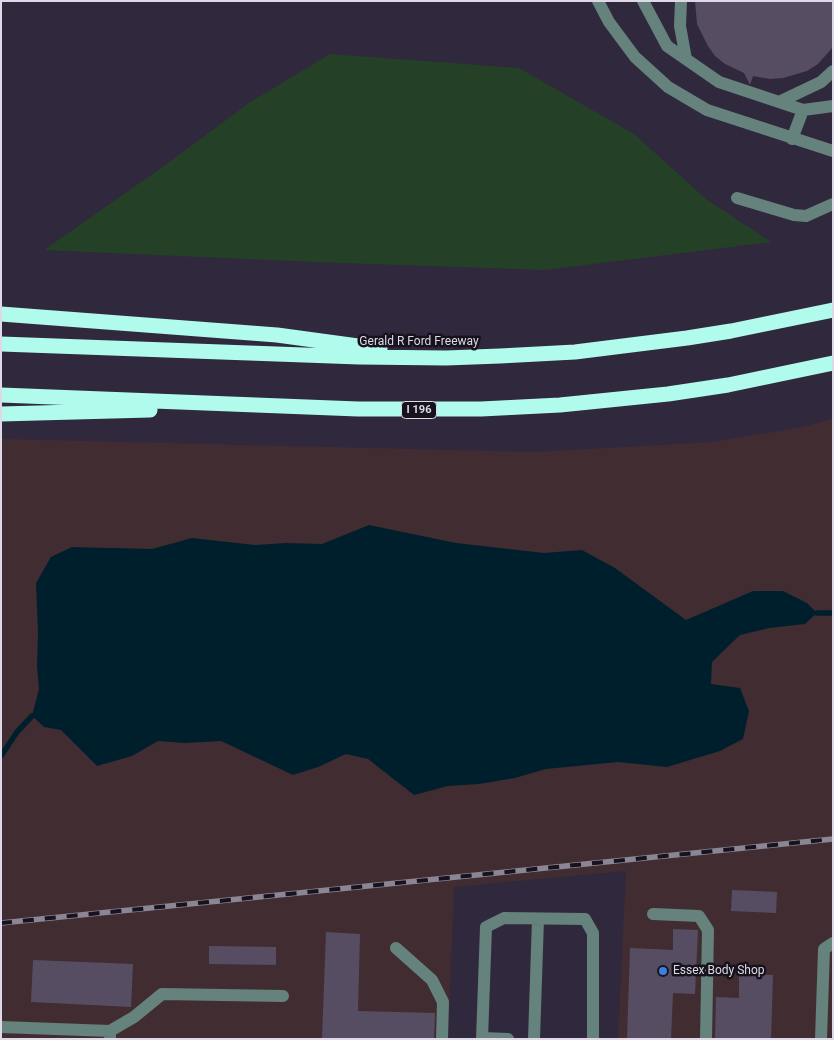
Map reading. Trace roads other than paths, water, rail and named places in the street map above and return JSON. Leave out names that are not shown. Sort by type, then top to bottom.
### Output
[{"type":"highway","name":"Gerald R Ford Freeway","points":[[1,344],[279,355],[446,358],[556,353],[628,346],[731,331],[833,310]]},
{"type":"highway","points":[[1,314],[277,335],[446,358]]},
{"type":"highway","name":"I 196","points":[[1,395],[358,409],[481,409],[560,405],[668,394],[728,385],[833,363]]},
{"type":"highway","points":[[1,414],[269,406]]},
{"type":"street","points":[[598,1],[609,22],[635,57],[668,88],[706,110],[833,151]]},
{"type":"street","points":[[644,1],[667,46],[719,82],[803,110],[833,106]]},
{"type":"street","points":[[681,1],[680,26],[686,59]]},
{"type":"street","points":[[779,102],[820,82],[833,71]]},
{"type":"street","points":[[792,139],[803,110]]},
{"type":"street","points":[[737,198],[794,215],[806,216],[833,204]]},
{"type":"street","points":[[653,914],[699,916],[708,930],[706,1039]]},
{"type":"street","points":[[508,1039],[482,1038],[486,927],[504,918],[585,919],[593,933],[593,1039]]},
{"type":"street","points":[[534,1039],[538,918]]},
{"type":"street","points":[[821,1039],[824,949],[833,943]]},
{"type":"street","points":[[396,948],[432,980],[444,1002],[442,1039]]},
{"type":"street","points":[[1,1027],[110,1035],[162,994],[283,996]]},
{"type":"water","points":[[369,525],[456,543],[544,553],[582,550],[615,568],[686,620],[753,591],[783,591],[807,603],[817,613],[805,624],[769,628],[740,635],[712,662],[711,684],[740,688],[749,711],[743,739],[720,751],[667,767],[618,762],[546,769],[515,778],[479,784],[448,786],[414,795],[368,759],[346,754],[318,767],[293,775],[221,741],[185,743],[158,741],[132,756],[97,766],[61,730],[44,727],[32,716],[39,689],[36,583],[51,557],[72,547],[152,549],[192,538],[255,545],[286,543],[322,544]]},
{"type":"waterway","points":[[817,613],[833,613]]},
{"type":"waterway","points":[[1,756],[17,732],[32,716]]},
{"type":"railway","points":[[1,923],[833,839]]},
{"type":"place","name":"Essex Body Shop","points":[[663,971]]}]
